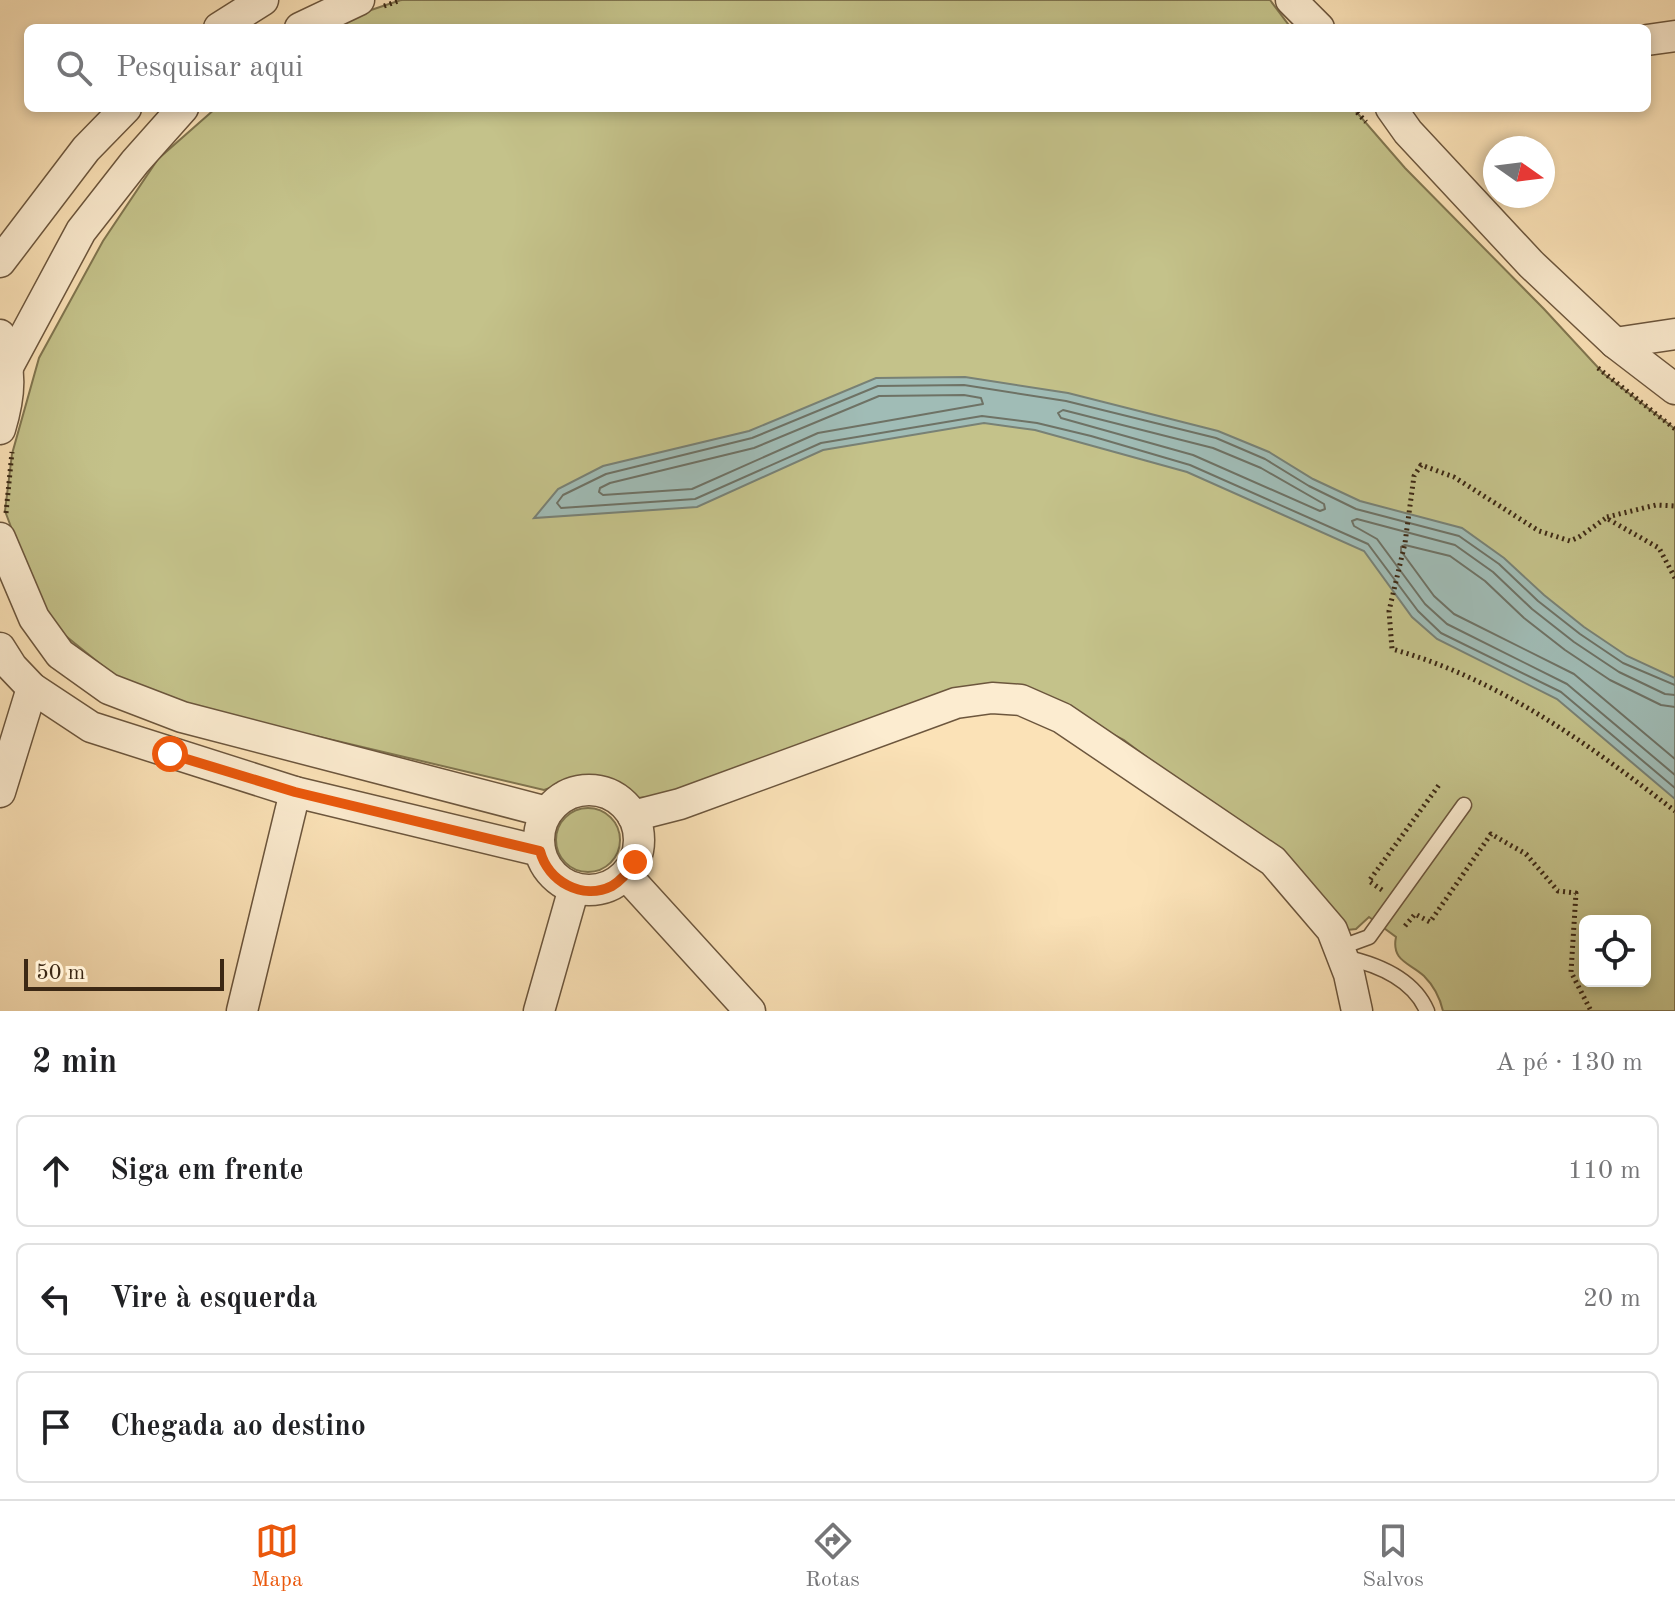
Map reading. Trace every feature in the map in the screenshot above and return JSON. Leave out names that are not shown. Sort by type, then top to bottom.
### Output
[{"type":"street","points":[[225,24],[263,0]]},
{"type":"street","points":[[308,24],[359,0]]},
{"type":"street","points":[[1291,0],[1315,24]]},
{"type":"street","points":[[1651,39],[1675,36]]},
{"type":"street","points":[[0,262],[86,149],[122,112]]},
{"type":"street","points":[[9,365],[81,231],[179,112]]},
{"type":"street","points":[[1394,112],[1408,132],[1531,264],[1615,343],[1675,389]]},
{"type":"street","points":[[1615,343],[1675,334]]},
{"type":"street","points":[[0,335],[9,365],[8,434]]},
{"type":"street","points":[[5,531],[34,618],[60,654],[109,689],[182,717],[546,801],[560,799],[576,791],[593,790],[610,794],[623,803],[680,804],[956,703],[992,698],[1021,700],[1062,718],[1273,861],[1332,930],[1349,974],[1357,1011]]},
{"type":"street","points":[[0,648],[12,667],[32,688],[91,727],[295,792],[540,851]]},
{"type":"street","points":[[0,792],[32,688]]},
{"type":"street","points":[[242,1011],[295,792]]},
{"type":"street","points":[[546,801],[540,827],[543,862],[553,877],[574,888],[598,891],[626,875],[635,862],[639,831],[630,804]]},
{"type":"street","points":[[626,875],[750,1011]]},
{"type":"street","points":[[539,1011],[574,888]]},
{"type":"lane","points":[[1341,952],[1369,937],[1464,805]]},
{"type":"lane","points":[[1341,952],[1373,963],[1410,987],[1427,1011]]},
{"type":"path","points":[[5,531],[8,434]]},
{"type":"path","points":[[1675,506],[1656,505],[1606,518],[1570,541],[1539,531],[1454,477],[1421,465],[1414,476],[1389,611],[1392,649],[1422,657],[1491,687],[1540,714],[1611,762],[1675,811]]},
{"type":"path","points":[[1606,518],[1659,548],[1675,578]]},
{"type":"path","points":[[546,801],[573,780],[607,784],[630,804]]},
{"type":"path","points":[[1386,893],[1369,881],[1439,785]]},
{"type":"path","points":[[1396,937],[1415,914],[1430,922],[1491,834],[1526,854],[1558,891],[1576,893],[1571,972],[1591,1011]]},
{"type":"shaded area","points":[[401,0],[1270,0],[1288,24],[343,24],[365,12]]},
{"type":"shaded area","points":[[211,112],[1356,112],[1405,168],[1604,374],[1675,429],[1675,1011],[1443,1011],[1428,980],[1399,956],[1396,937],[1369,917],[1356,929],[1347,930],[1215,809],[1124,740],[1024,688],[669,795],[638,798],[607,784],[573,780],[544,790],[186,708],[125,684],[46,620],[5,511],[12,454],[39,358],[103,241],[158,159]]},
{"type":"shaded area","points":[[588,808],[600,810],[611,817],[618,828],[618,852],[611,863],[600,870],[588,872],[576,870],[565,863],[558,852],[556,840],[558,828],[565,817],[576,810]]},
{"type":"water","points":[[965,377],[1068,393],[1218,431],[1269,452],[1313,479],[1360,501],[1462,528],[1504,558],[1584,627],[1627,656],[1675,678],[1675,799],[1557,699],[1437,639],[1412,617],[1364,551],[1187,472],[1035,430],[984,423],[823,450],[697,507],[534,518],[558,489],[603,466],[749,431],[876,378]]},
{"type":"route","points":[[170,754],[295,792],[540,851],[553,877],[567,887],[598,891],[626,875],[635,862]]}]
